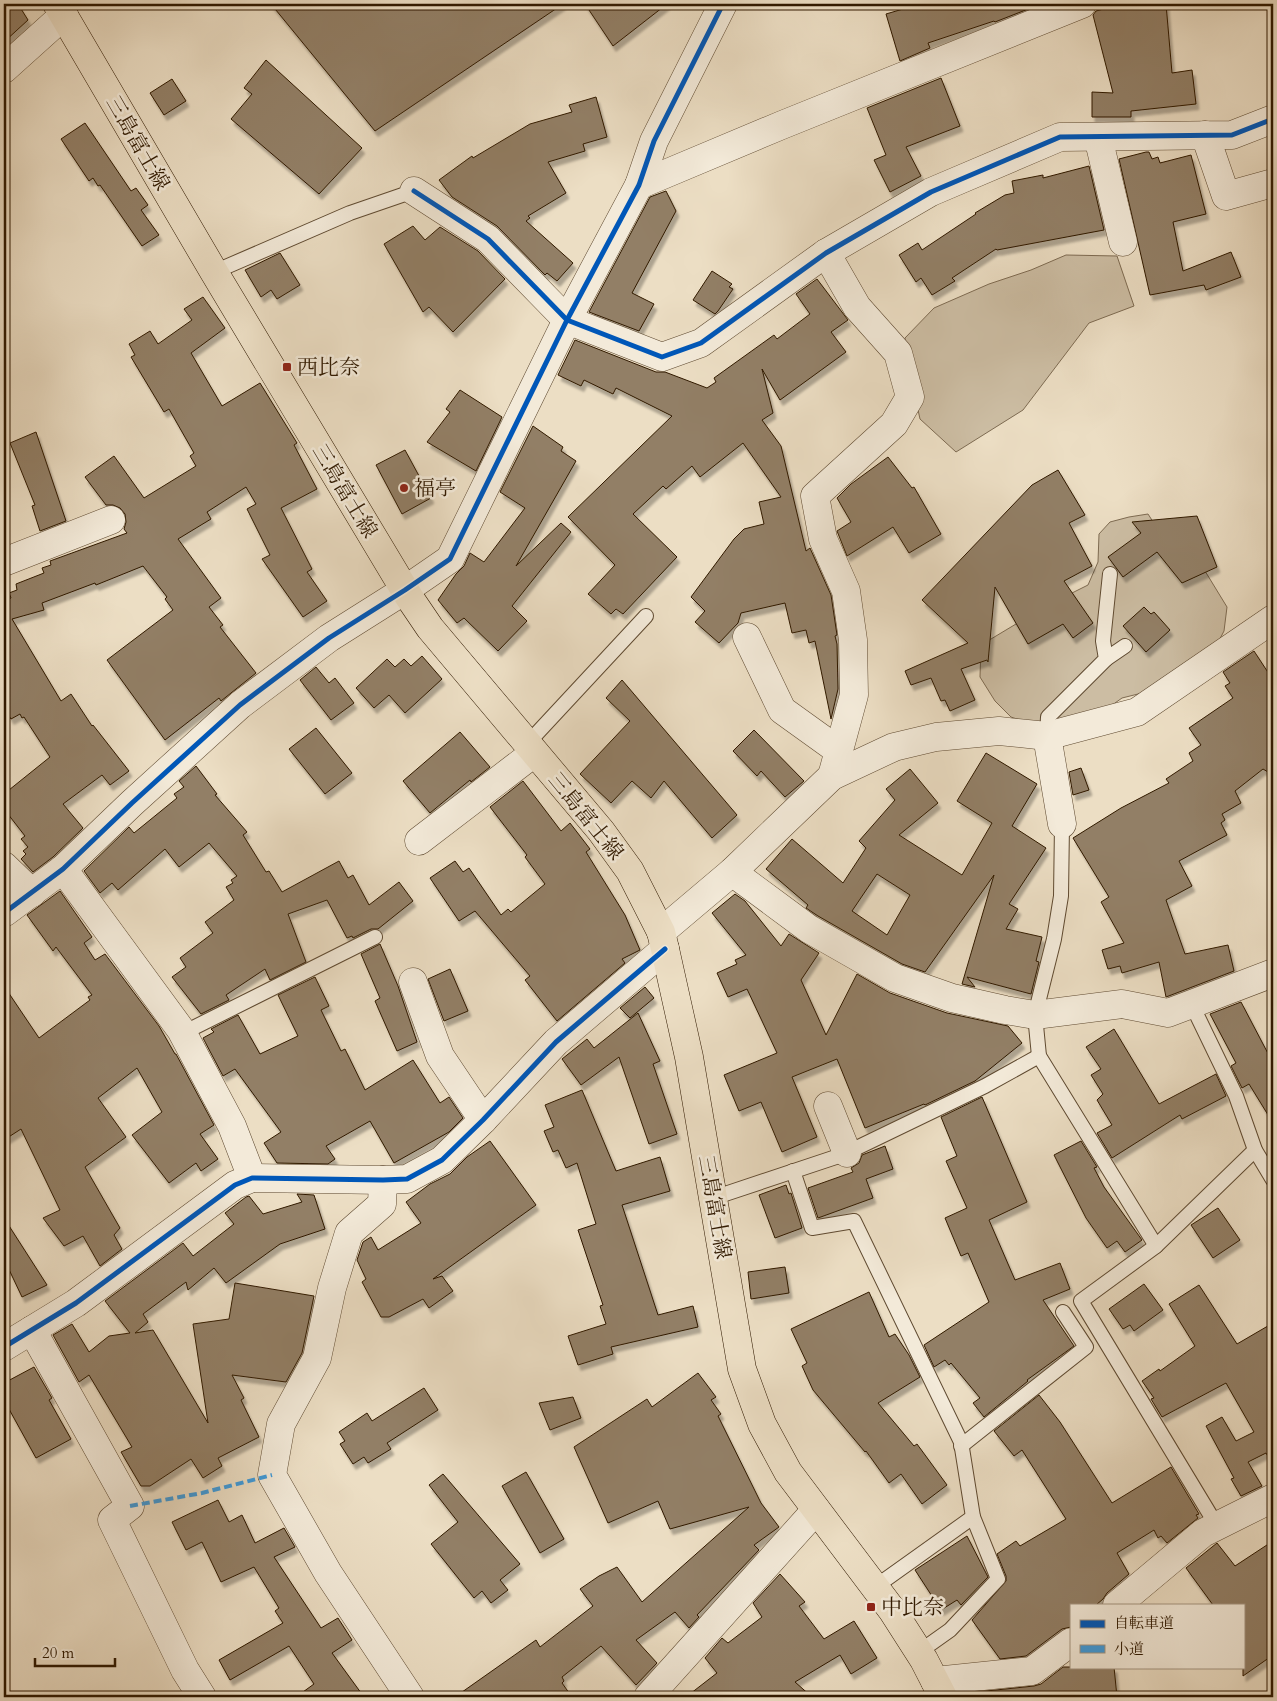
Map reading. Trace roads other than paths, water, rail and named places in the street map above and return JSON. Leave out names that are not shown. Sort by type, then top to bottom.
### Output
[{"type":"main road","name":"三島富士線","points":[[60,10],[214,272],[405,590],[430,628],[601,831],[630,871],[663,941],[689,1057],[742,1369],[762,1424],[788,1472],[892,1610],[919,1652],[939,1689]]},
{"type":"street","points":[[4,913],[63,869],[132,803],[240,705],[329,638],[450,559],[567,320],[639,185],[654,141],[723,4]]},
{"type":"street","points":[[639,185],[1082,4]]},
{"type":"street","points":[[4,69],[60,10]]},
{"type":"street","points":[[414,191],[488,239],[567,320],[662,357],[701,343],[826,253],[931,192],[1060,137],[1232,135],[1273,119]]},
{"type":"street","points":[[1205,135],[1226,196],[1273,183]]},
{"type":"street","points":[[1098,137],[1123,242]]},
{"type":"street","points":[[4,1347],[76,1302],[235,1184],[252,1178],[407,1179],[442,1160],[483,1120],[556,1042],[663,941],[732,872],[836,763],[854,696],[853,640],[846,591],[823,539],[815,496],[894,424],[910,397],[898,353],[858,307],[826,253]]},
{"type":"street","points":[[4,562],[111,520]]},
{"type":"street","points":[[836,763],[936,737],[999,731],[1047,736],[1137,712],[1273,619]]},
{"type":"street","points":[[747,637],[782,710],[836,763]]},
{"type":"street","points":[[1047,736],[1062,824]]},
{"type":"street","points":[[419,841],[531,748]]},
{"type":"street","points":[[4,866],[32,892]]},
{"type":"street","points":[[63,869],[183,1033],[232,1126],[252,1178]]},
{"type":"street","points":[[732,872],[809,929],[895,978],[952,998],[1035,1015],[1122,1004],[1168,1013],[1273,973]]},
{"type":"street","points":[[413,982],[440,1056],[483,1120]]},
{"type":"street","points":[[828,1106],[846,1153]]},
{"type":"street","points":[[383,1180],[382,1204],[349,1233],[332,1288],[317,1358],[281,1424],[272,1475],[328,1573],[410,1697]]},
{"type":"street","points":[[32,1330],[130,1506],[112,1520],[185,1670],[202,1697]]},
{"type":"street","points":[[1117,1604],[1203,1533],[1273,1498]]},
{"type":"street","points":[[648,1697],[816,1510]]},
{"type":"street","points":[[939,1689],[1032,1671],[1070,1643]]},
{"type":"lane","points":[[214,272],[350,213],[414,191]]},
{"type":"lane","points":[[1106,659],[1103,641],[1110,574]]},
{"type":"lane","points":[[531,748],[646,616]]},
{"type":"lane","points":[[1047,736],[1048,717],[1106,659],[1125,646]]},
{"type":"lane","points":[[1062,824],[1061,896],[1054,940],[1035,1015],[1039,1056],[1156,1246]]},
{"type":"lane","points":[[183,1033],[374,937]]},
{"type":"lane","points":[[1192,1005],[1236,1096],[1255,1150],[1273,1180]]},
{"type":"lane","points":[[713,1198],[846,1153],[985,1086],[1039,1056]]},
{"type":"lane","points":[[1217,1526],[1081,1301],[1156,1246],[1255,1150]]},
{"type":"lane","points":[[793,1172],[812,1228],[854,1220],[961,1442],[973,1517],[998,1579],[950,1630],[919,1652]]},
{"type":"lane","points":[[961,1446],[1086,1347],[1063,1312]]},
{"type":"lane","points":[[875,1587],[973,1517]]},
{"type":"place","name":"西比奈","points":[[287,367]]},
{"type":"place","name":"福亭","points":[[404,488]]},
{"type":"place","name":"中比奈","points":[[871,1607]]}]
